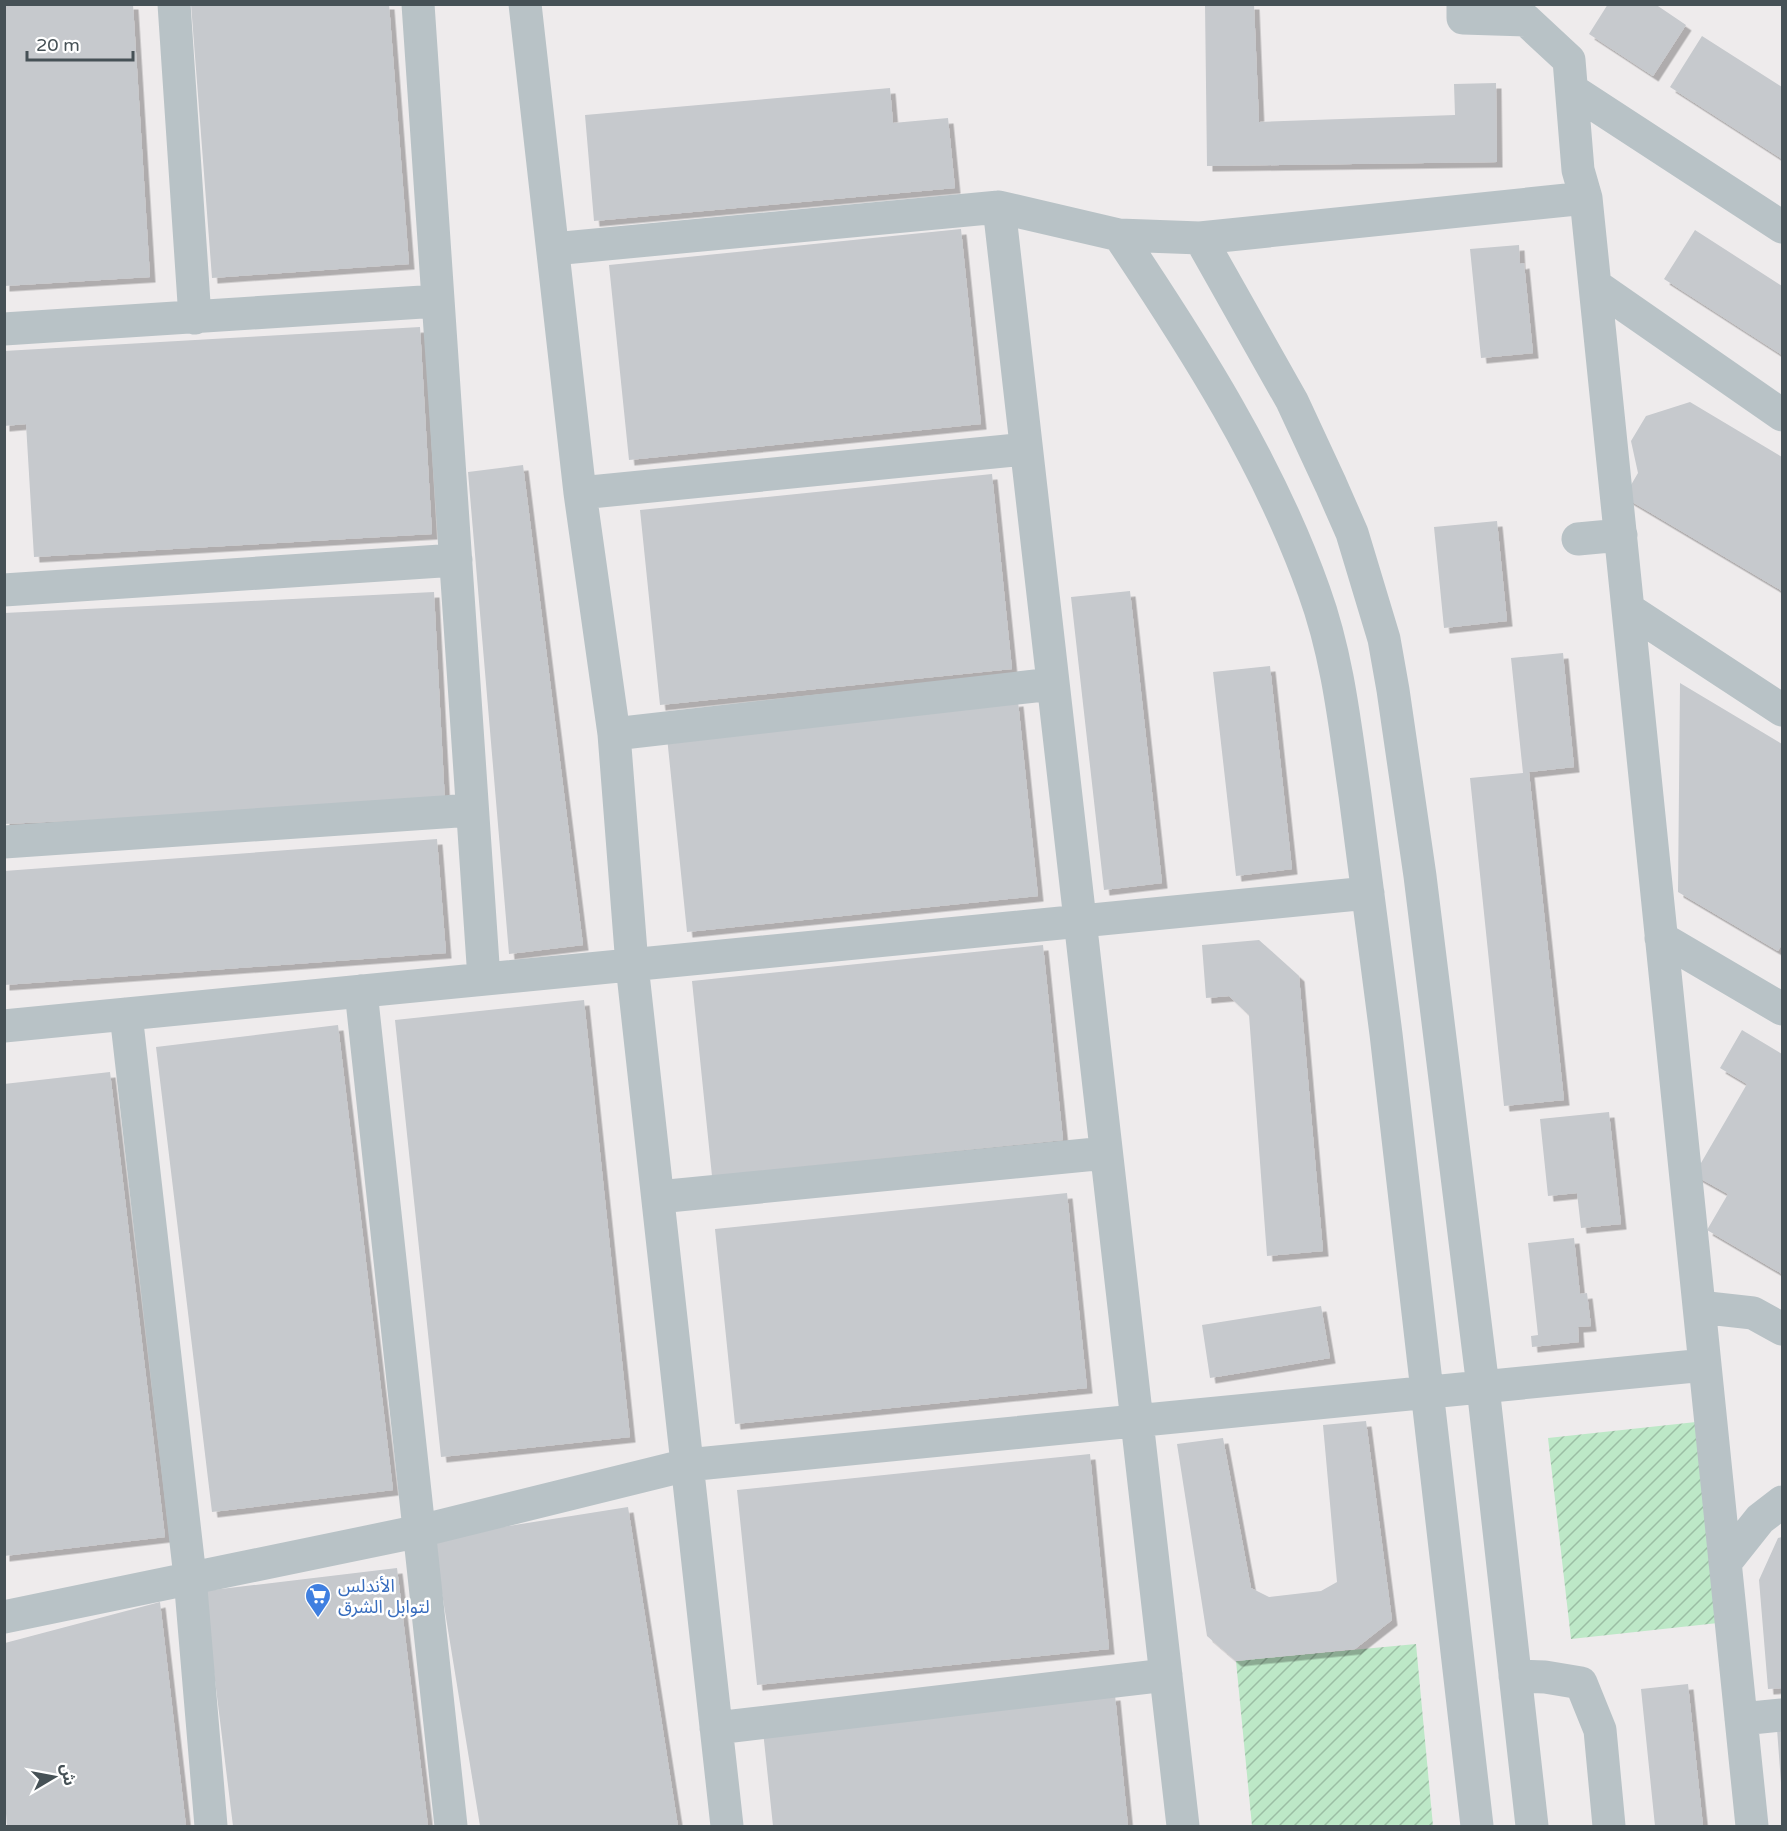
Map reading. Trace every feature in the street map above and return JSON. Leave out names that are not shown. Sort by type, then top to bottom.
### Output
[{"type":"street","points":[[174,4],[195,318]]},
{"type":"street","points":[[418,4],[484,979]]},
{"type":"street","points":[[525,4],[580,493],[614,734],[632,965],[727,1827]]},
{"type":"street","points":[[1463,4],[1463,18],[1526,20],[1569,60],[1578,170],[1586,198],[1621,535],[1752,1827]]},
{"type":"street","points":[[1572,90],[1782,227]]},
{"type":"street","points":[[553,249],[999,207],[1119,235],[1200,238],[1586,198]]},
{"type":"street","points":[[999,207],[1183,1827]]},
{"type":"street","points":[[1119,235],[1240,430],[1285,518],[1315,592],[1331,645],[1368,894],[1429,1392],[1477,1827]]},
{"type":"street","points":[[1200,238],[1292,401],[1332,485],[1352,532],[1384,639],[1394,690],[1420,876],[1483,1387],[1532,1827]]},
{"type":"street","points":[[1595,285],[1782,415]]},
{"type":"street","points":[[4,329],[438,302]]},
{"type":"street","points":[[580,493],[1026,449]]},
{"type":"street","points":[[1578,539],[1621,535]]},
{"type":"street","points":[[4,591],[456,560]]},
{"type":"street","points":[[1628,609],[1782,710]]},
{"type":"street","points":[[614,734],[1053,684]]},
{"type":"street","points":[[4,842],[472,810]]},
{"type":"street","points":[[4,1026],[1368,894]]},
{"type":"street","points":[[1661,938],[1781,1003]]},
{"type":"street","points":[[361,991],[451,1827]]},
{"type":"street","points":[[126,1014],[190,1577],[212,1827]]},
{"type":"street","points":[[658,1197],[1106,1153]]},
{"type":"street","points":[[1699,1307],[1753,1313],[1782,1329]]},
{"type":"street","points":[[4,1617],[420,1531],[687,1465],[1705,1365]]},
{"type":"street","points":[[1725,1563],[1775,1513]]},
{"type":"street","points":[[716,1728],[1166,1675]]},
{"type":"street","points":[[1515,1676],[1545,1677],[1581,1683],[1600,1730],[1609,1827]]},
{"type":"street","points":[[1742,1719],[1782,1714]]},
{"type":"green space","points":[[1696,1422],[1718,1623],[1571,1639],[1548,1438]]},
{"type":"green space","points":[[1416,1644],[1433,1826],[1252,1826],[1236,1661]]},
{"type":"building","points":[[4,4],[133,4],[150,277],[4,286]]},
{"type":"building","points":[[191,4],[389,4],[409,264],[212,278]]},
{"type":"building","points":[[1205,4],[1254,4],[1259,122],[1455,115],[1454,84],[1496,83],[1497,162],[1207,166]]},
{"type":"building","points":[[1608,4],[1655,4],[1686,25],[1653,76],[1589,34]]},
{"type":"building","points":[[1702,36],[1782,87],[1782,159],[1670,87]]},
{"type":"building","points":[[890,88],[893,123],[948,118],[955,188],[594,221],[585,115]]},
{"type":"building","points":[[961,229],[981,424],[629,460],[609,265]]},
{"type":"building","points":[[1695,230],[1782,286],[1782,355],[1664,279]]},
{"type":"building","points":[[1519,245],[1520,264],[1524,263],[1533,353],[1481,358],[1470,249]]},
{"type":"building","points":[[420,327],[432,534],[34,557],[26,424],[4,426],[4,351]]},
{"type":"building","points":[[1690,402],[1782,457],[1782,591],[1624,497],[1638,473],[1631,441],[1646,416]]},
{"type":"building","points":[[523,465],[583,945],[509,954],[468,472]]},
{"type":"building","points":[[992,474],[1012,669],[660,705],[640,510]]},
{"type":"building","points":[[1497,521],[1507,621],[1444,628],[1434,527]]},
{"type":"building","points":[[1130,591],[1162,883],[1104,890],[1071,597]]},
{"type":"building","points":[[434,592],[445,803],[4,824],[4,613]]},
{"type":"building","points":[[1563,653],[1574,767],[1529,772],[1564,1100],[1504,1106],[1470,778],[1523,773],[1511,658]]},
{"type":"building","points":[[1270,666],[1292,869],[1236,876],[1213,672]]},
{"type":"building","points":[[1680,683],[1782,744],[1782,944],[1778,951],[1678,892]]},
{"type":"building","points":[[1018,701],[1038,896],[687,932],[667,737]]},
{"type":"building","points":[[437,839],[446,953],[4,985],[4,871]]},
{"type":"building","points":[[1259,940],[1299,976],[1323,1251],[1267,1256],[1249,1015],[1229,996],[1206,998],[1202,945]]},
{"type":"building","points":[[1043,945],[1063,1140],[712,1176],[692,981]]},
{"type":"building","points":[[584,1000],[630,1437],[441,1457],[395,1020]]},
{"type":"building","points":[[338,1025],[393,1490],[212,1512],[156,1047]]},
{"type":"building","points":[[1742,1030],[1782,1054],[1782,1274],[1707,1230],[1728,1194],[1694,1175],[1747,1084],[1720,1068]]},
{"type":"building","points":[[110,1072],[165,1537],[4,1556],[4,1084]]},
{"type":"building","points":[[1609,1112],[1621,1224],[1581,1228],[1577,1193],[1548,1196],[1540,1119]]},
{"type":"building","points":[[1067,1193],[1087,1388],[735,1424],[715,1229]]},
{"type":"building","points":[[1574,1238],[1580,1294],[1587,1293],[1591,1326],[1578,1327],[1579,1342],[1532,1347],[1531,1336],[1538,1335],[1528,1243]]},
{"type":"building","points":[[1321,1306],[1330,1358],[1210,1378],[1202,1325]]},
{"type":"building","points":[[1366,1421],[1392,1620],[1355,1649],[1236,1661],[1207,1636],[1177,1444],[1223,1438],[1251,1588],[1269,1597],[1321,1591],[1337,1582],[1323,1425]]},
{"type":"building","points":[[1090,1454],[1109,1649],[757,1685],[737,1490]]},
{"type":"building","points":[[628,1507],[678,1826],[480,1826],[433,1538]]},
{"type":"building","points":[[1782,1537],[1782,1688],[1768,1689],[1759,1580],[1778,1538]]},
{"type":"building","points":[[397,1568],[428,1826],[233,1826],[204,1591]]},
{"type":"building","points":[[160,1602],[186,1826],[7,1826],[5,1643]]},
{"type":"building","points":[[1688,1684],[1703,1826],[1655,1826],[1641,1689]]},
{"type":"building","points":[[1115,1695],[1128,1826],[773,1826],[763,1731]]},
{"type":"building","points":[[1777,1729],[1782,1729],[1782,1783],[1781,1783]]},
{"type":"place","name":"الأندلس لتوابل الشرق","points":[[318,1619]]}]
